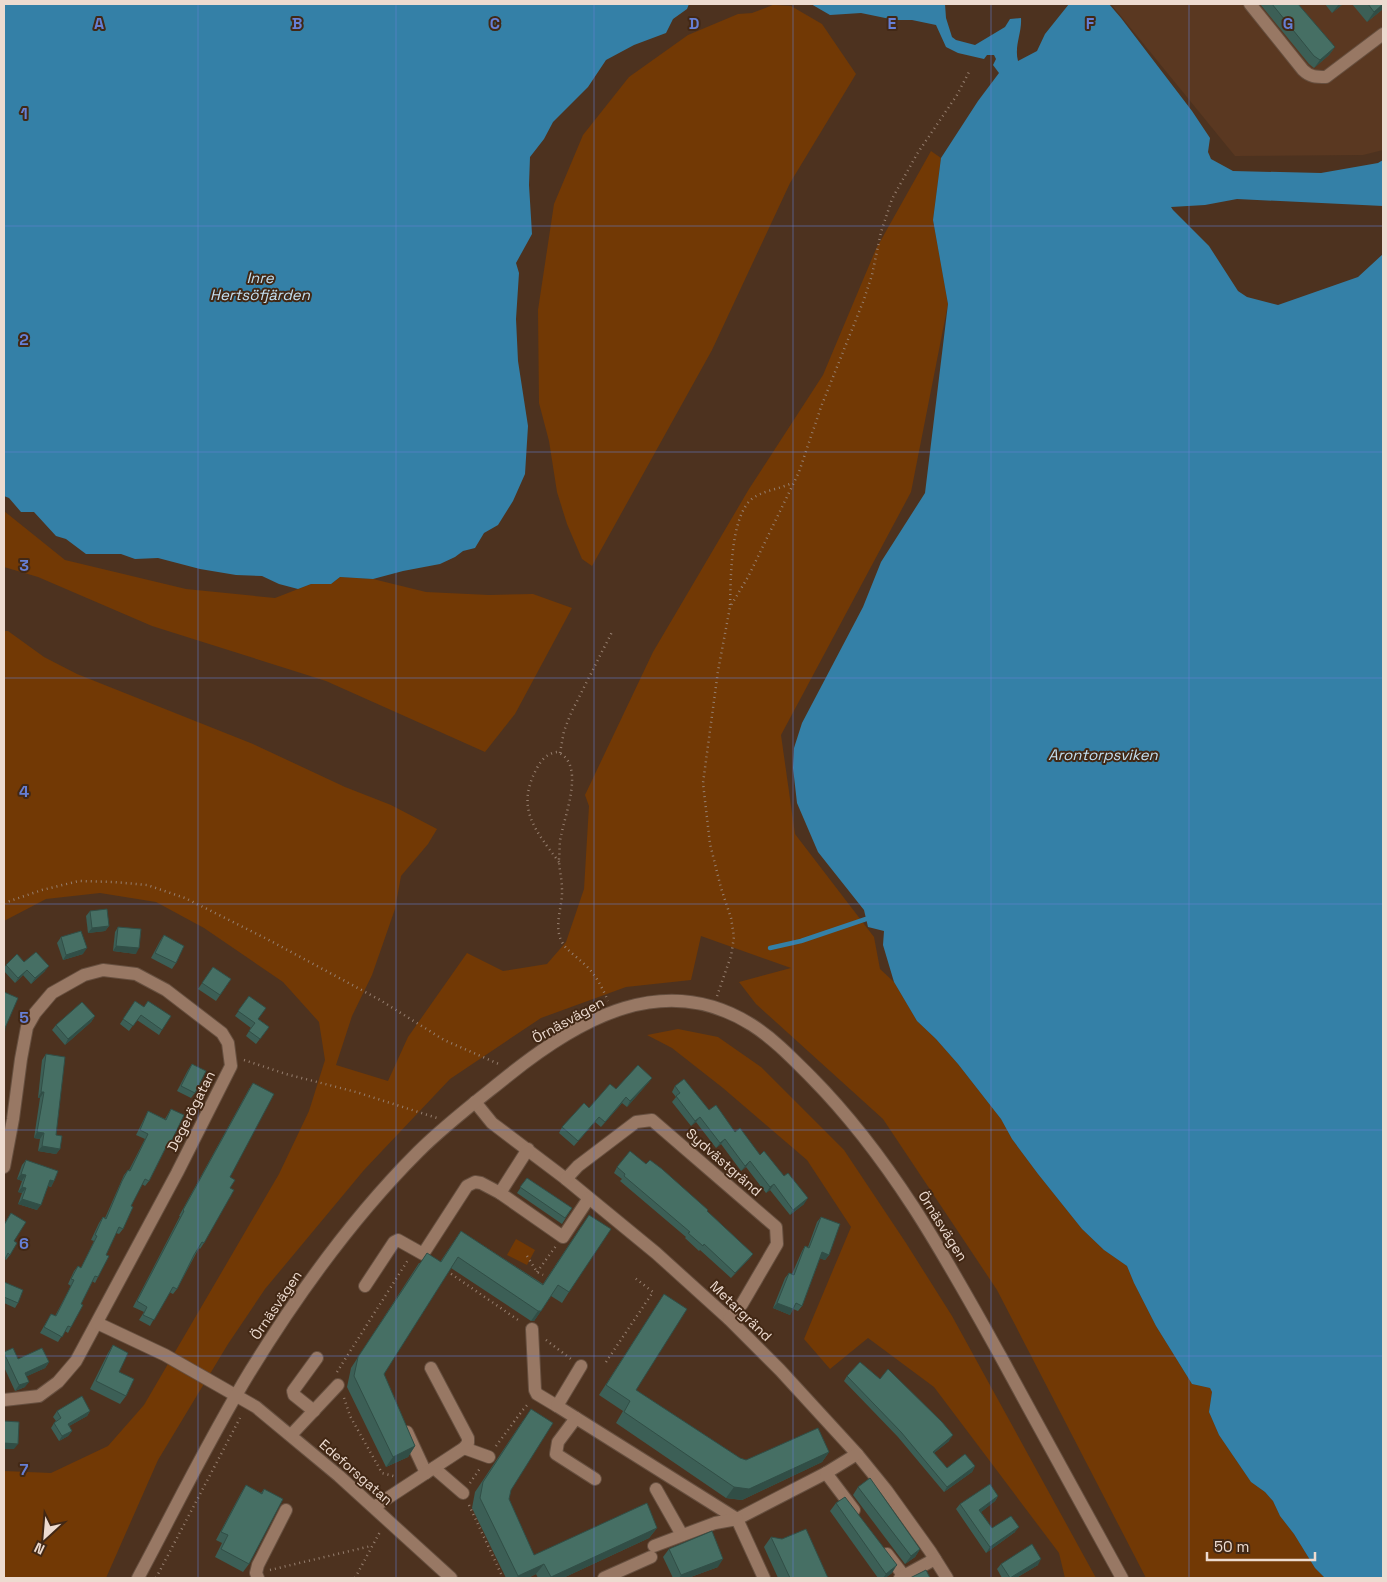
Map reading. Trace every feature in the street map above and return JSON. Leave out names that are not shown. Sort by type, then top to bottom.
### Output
[{"type":"street","points":[[1250,4],[1307,75],[1326,77],[1383,34]]},
{"type":"street","points":[[4,1167],[27,1027],[35,1012],[52,993],[84,975],[103,970],[136,974],[166,990],[222,1033],[228,1043],[231,1057]]},
{"type":"street","name":"Örnäsvägen","points":[[138,1578],[236,1395],[285,1317],[335,1246],[370,1203],[411,1159],[451,1122],[514,1071],[566,1035],[612,1012],[642,1004],[671,1000],[688,1001],[714,1007],[752,1025],[770,1038],[798,1064],[844,1112],[897,1181],[951,1267],[1122,1578]]},
{"type":"street","name":"Degerögatan","points":[[4,1400],[39,1396],[58,1382],[76,1361],[177,1172],[231,1066],[231,1057]]},
{"type":"street","name":"Metargränd","points":[[475,1102],[492,1123],[566,1179],[656,1253],[729,1319],[800,1391],[857,1454],[907,1517],[947,1578]]},
{"type":"street","name":"Sydvästgränd","points":[[566,1179],[578,1166],[636,1122],[652,1120],[677,1140],[776,1227],[777,1244],[742,1304],[729,1319]]},
{"type":"street","points":[[500,1193],[528,1150]]},
{"type":"street","points":[[366,1286],[394,1242],[398,1240],[423,1254],[467,1186],[475,1182],[481,1183],[500,1193],[525,1217],[563,1237],[589,1198]]},
{"type":"street","points":[[97,1323],[165,1355],[236,1395]]},
{"type":"street","points":[[532,1329],[537,1394],[737,1519],[764,1578]]},
{"type":"street","points":[[314,1411],[294,1395],[293,1391],[317,1358]]},
{"type":"street","points":[[557,1406],[581,1366]]},
{"type":"street","points":[[374,1507],[464,1448],[468,1443],[468,1438],[431,1368]]},
{"type":"street","points":[[291,1435],[338,1384]]},
{"type":"street","name":"Edeforsgatan","points":[[236,1395],[256,1407],[291,1435],[374,1507],[451,1578]]},
{"type":"street","points":[[576,1418],[558,1442],[556,1454],[594,1479]]},
{"type":"street","points":[[402,1424],[430,1470],[463,1493]]},
{"type":"street","points":[[464,1448],[488,1457]]},
{"type":"street","points":[[604,1578],[682,1535],[715,1522],[737,1519],[826,1473],[857,1454]]},
{"type":"street","points":[[826,1473],[862,1521]]},
{"type":"street","points":[[656,1489],[682,1535]]},
{"type":"street","points":[[257,1576],[258,1565],[286,1510]]},
{"type":"street","points":[[880,1544],[902,1577],[935,1559]]},
{"type":"path","points":[[730,607],[748,577],[794,482],[811,438],[820,407],[863,302],[874,269],[881,232],[892,199],[918,154],[958,95],[969,72]]},
{"type":"path","points":[[714,1007],[731,956],[734,937],[731,918],[710,844],[704,783],[718,671],[730,607],[737,526],[744,508],[751,500],[765,492],[794,482]]},
{"type":"path","points":[[560,753],[564,731],[571,713],[613,630]]},
{"type":"path","points":[[559,862],[541,838],[529,816],[526,802],[534,773],[540,763],[553,752],[564,754],[568,760],[572,785],[571,799],[560,837],[559,862],[562,890],[558,918],[559,937],[563,944],[594,975],[603,989],[612,1012]]},
{"type":"path","points":[[4,902],[79,881],[147,885],[184,898],[268,939],[380,1000],[444,1040],[514,1071]]},
{"type":"path","points":[[231,1057],[246,1060],[286,1074],[356,1092],[451,1122]]},
{"type":"path","points":[[537,1272],[563,1237]]},
{"type":"path","points":[[413,1482],[382,1472],[350,1416],[335,1376],[415,1249]]},
{"type":"path","points":[[526,1256],[537,1272],[543,1275]]},
{"type":"path","points":[[446,1270],[532,1329],[581,1366]]},
{"type":"path","points":[[606,1362],[653,1292],[634,1278]]},
{"type":"path","points":[[503,1578],[463,1493],[522,1411],[537,1394]]},
{"type":"path","points":[[156,1578],[242,1415]]},
{"type":"path","points":[[355,1578],[383,1527]]},
{"type":"path","points":[[257,1576],[371,1546]]},
{"type":"shaded area","points":[[1111,4],[1383,4],[1383,150],[1363,155],[1235,156]]},
{"type":"shaded area","points":[[773,5],[791,6],[822,24],[856,74],[790,183],[712,350],[592,566],[582,559],[567,524],[557,492],[549,441],[539,403],[538,310],[554,204],[583,135],[629,77],[688,35],[738,14],[752,13]]},
{"type":"shaded area","points":[[931,151],[941,158],[933,220],[948,304],[911,492],[781,735],[795,834],[874,937],[880,969],[894,982],[917,1021],[958,1064],[1001,1119],[1012,1139],[1038,1174],[1082,1229],[1104,1250],[1127,1266],[1156,1326],[1192,1384],[1210,1388],[1212,1392],[1209,1412],[1219,1435],[1251,1482],[1265,1492],[1273,1501],[1280,1516],[1294,1534],[1315,1568],[1325,1578],[1146,1578],[997,1290],[883,1119],[756,1004],[739,982],[791,968],[701,936],[691,980],[626,987],[541,1018],[450,1079],[364,1170],[265,1289],[228,1344],[158,1460],[106,1578],[4,1578],[4,1471],[51,1473],[108,1446],[144,1405],[279,1174],[309,1111],[325,1060],[319,1022],[283,982],[204,928],[156,902],[100,893],[46,899],[4,921],[4,631],[8,631],[44,657],[77,674],[253,744],[345,787],[391,805],[437,829],[428,844],[401,876],[395,909],[372,975],[352,1016],[336,1065],[388,1081],[408,1037],[467,953],[503,971],[547,964],[566,942],[584,889],[589,806],[585,795],[653,652],[749,489],[823,375],[876,249]]},
{"type":"shaded area","points":[[4,511],[65,560],[186,589],[275,598],[311,584],[331,584],[340,577],[373,579],[426,592],[489,595],[533,594],[572,608],[515,714],[485,752],[326,681],[152,626],[38,577],[4,567]]},
{"type":"shaded area","points":[[678,1029],[718,1037],[761,1067],[844,1150],[952,1316],[1096,1578],[1065,1578],[1059,1553],[934,1387],[868,1338],[830,1369],[804,1339],[851,1227],[807,1160],[723,1088],[672,1048],[647,1035]]},
{"type":"shaded area","points":[[516,1239],[535,1250],[527,1265],[507,1255]]},
{"type":"water","name":"Inre Hertsöfjärden","points":[[4,4],[689,4],[687,9],[673,19],[666,33],[634,45],[606,60],[588,87],[553,122],[544,139],[530,157],[529,185],[532,234],[516,263],[519,273],[516,319],[518,361],[528,426],[525,474],[513,501],[498,525],[484,533],[475,548],[463,551],[440,564],[373,579],[340,577],[331,584],[311,584],[298,589],[279,584],[262,576],[236,575],[200,569],[158,558],[135,559],[121,554],[86,554],[66,539],[56,536],[34,512],[21,512],[9,498],[4,496]]},
{"type":"water","name":"Arontorpsviken","points":[[811,4],[945,4],[946,18],[952,37],[956,40],[975,45],[1005,27],[1010,19],[1021,18],[1017,50],[1018,61],[1037,51],[1045,34],[1069,4],[1109,4],[1192,111],[1210,138],[1208,152],[1211,159],[1233,171],[1321,173],[1378,163],[1383,160],[1383,206],[1237,199],[1205,205],[1171,207],[1209,246],[1238,291],[1247,297],[1278,305],[1358,277],[1383,254],[1383,1578],[1325,1578],[1315,1568],[1294,1534],[1280,1516],[1273,1501],[1265,1492],[1251,1482],[1219,1435],[1209,1412],[1212,1392],[1210,1388],[1192,1384],[1156,1326],[1127,1266],[1104,1250],[1082,1229],[1038,1174],[1012,1139],[1001,1119],[958,1064],[917,1021],[894,982],[883,945],[884,931],[868,927],[864,910],[818,852],[797,803],[793,768],[794,748],[802,723],[863,607],[881,562],[925,493],[948,304],[933,220],[941,158],[978,101],[999,73],[993,65],[996,59],[994,55],[987,55],[984,59],[958,53],[946,47],[936,25],[912,20],[895,20],[861,13],[830,15]]},
{"type":"building","points":[[1272,4],[1298,4],[1335,47],[1320,60],[1314,56]]},
{"type":"building","points":[[1368,4],[1383,4],[1374,12]]},
{"type":"building","points":[[107,909],[109,926],[92,928],[90,911]]},
{"type":"building","points":[[118,927],[141,929],[139,948],[116,946]]},
{"type":"building","points":[[81,931],[87,948],[66,955],[61,937]]},
{"type":"building","points":[[164,935],[184,946],[176,963],[155,953]]},
{"type":"building","points":[[36,952],[49,966],[35,978],[27,970],[18,978],[6,965],[17,954],[24,962]]},
{"type":"building","points":[[213,967],[231,979],[220,995],[202,983]]},
{"type":"building","points":[[4,992],[18,998],[5,1028],[4,1037]]},
{"type":"building","points":[[249,996],[266,1008],[258,1019],[269,1027],[260,1039],[249,1031],[255,1023],[238,1011]]},
{"type":"building","points":[[135,1001],[144,1007],[148,1001],[171,1016],[162,1030],[141,1015],[133,1026],[123,1019]]},
{"type":"building","points":[[82,1002],[95,1016],[68,1039],[56,1025]]},
{"type":"building","points":[[46,1054],[65,1057],[56,1135],[62,1136],[60,1149],[42,1146],[44,1133],[37,1132],[44,1092],[41,1092]]},
{"type":"building","points":[[192,1064],[206,1071],[195,1093],[181,1086]]},
{"type":"building","points":[[638,1065],[652,1078],[630,1101],[626,1097],[605,1122],[599,1117],[578,1141],[562,1127],[584,1103],[589,1108],[610,1084],[616,1089]]},
{"type":"building","points":[[684,1079],[709,1110],[716,1105],[735,1132],[740,1128],[760,1155],[764,1151],[784,1176],[788,1173],[808,1198],[793,1210],[774,1184],[770,1187],[750,1161],[745,1166],[725,1139],[720,1143],[700,1117],[695,1121],[676,1096],[680,1093],[675,1086]]},
{"type":"building","points":[[253,1083],[274,1094],[230,1177],[235,1180],[230,1188],[234,1190],[204,1243],[202,1242],[194,1255],[177,1289],[173,1287],[154,1320],[143,1315],[147,1307],[137,1301],[183,1210]]},
{"type":"building","points":[[171,1109],[184,1115],[149,1181],[145,1179],[131,1206],[133,1207],[123,1229],[119,1227],[106,1255],[109,1256],[98,1277],[95,1276],[81,1304],[83,1305],[71,1327],[68,1326],[62,1337],[44,1327],[51,1314],[56,1316],[74,1280],[71,1279],[78,1266],[81,1268],[97,1236],[95,1235],[103,1217],[106,1219],[122,1181],[128,1170],[130,1171],[148,1134],[140,1130],[148,1111],[166,1120]]},
{"type":"building","points":[[630,1151],[646,1164],[650,1160],[662,1169],[753,1254],[735,1273],[624,1176],[625,1174],[617,1167]]},
{"type":"building","points":[[26,1160],[58,1171],[54,1181],[50,1180],[41,1205],[22,1199],[26,1188],[22,1187],[26,1175],[21,1174]]},
{"type":"building","points":[[527,1178],[572,1208],[565,1218],[520,1187]]},
{"type":"building","points":[[11,1213],[26,1222],[14,1241],[17,1243],[4,1261],[4,1225]]},
{"type":"building","points":[[589,1215],[611,1229],[569,1292],[558,1285],[541,1311],[538,1311],[458,1257],[384,1374],[415,1446],[393,1457],[354,1376],[358,1357],[427,1253],[441,1262],[461,1231],[543,1285]]},
{"type":"building","points":[[821,1217],[840,1224],[829,1255],[822,1252],[802,1306],[796,1303],[793,1309],[777,1303],[789,1273],[794,1275],[805,1246],[809,1248]]},
{"type":"building","points":[[4,1282],[23,1290],[18,1303],[4,1297]]},
{"type":"building","points":[[664,1294],[687,1309],[636,1390],[740,1458],[746,1460],[818,1428],[829,1452],[749,1489],[734,1487],[624,1412],[630,1401],[606,1385]]},
{"type":"building","points":[[113,1345],[128,1353],[119,1372],[134,1379],[126,1396],[96,1381]]},
{"type":"building","points":[[13,1348],[18,1359],[42,1348],[49,1362],[25,1373],[29,1382],[19,1385],[4,1353]]},
{"type":"building","points":[[860,1362],[880,1379],[888,1369],[953,1435],[933,1452],[947,1468],[965,1454],[975,1466],[947,1487],[901,1432],[847,1376]]},
{"type":"building","points":[[82,1396],[90,1411],[68,1424],[72,1431],[62,1436],[54,1423],[61,1418],[57,1411]]},
{"type":"building","points":[[531,1409],[553,1423],[511,1490],[509,1499],[534,1555],[647,1503],[657,1528],[551,1577],[544,1564],[518,1576],[480,1498],[483,1482]]},
{"type":"building","points":[[4,1421],[19,1422],[18,1444],[4,1443]]},
{"type":"building","points":[[870,1478],[920,1549],[911,1556],[858,1487]]},
{"type":"building","points":[[990,1484],[998,1496],[979,1510],[992,1528],[1011,1516],[1019,1527],[990,1547],[960,1504]]},
{"type":"building","points":[[246,1485],[262,1494],[264,1489],[283,1499],[249,1564],[221,1549],[228,1535],[221,1532]]},
{"type":"building","points":[[845,1497],[897,1565],[886,1574],[836,1503]]},
{"type":"building","points":[[806,1529],[828,1578],[790,1578],[771,1537],[782,1539]]},
{"type":"building","points":[[712,1531],[723,1559],[681,1575],[669,1549]]},
{"type":"building","points":[[1032,1544],[1041,1559],[1010,1578],[1001,1564]]},
{"type":"building","points":[[926,1570],[930,1578],[910,1578]]},
{"type":"waterway","points":[[770,948],[801,941],[866,919]]}]
